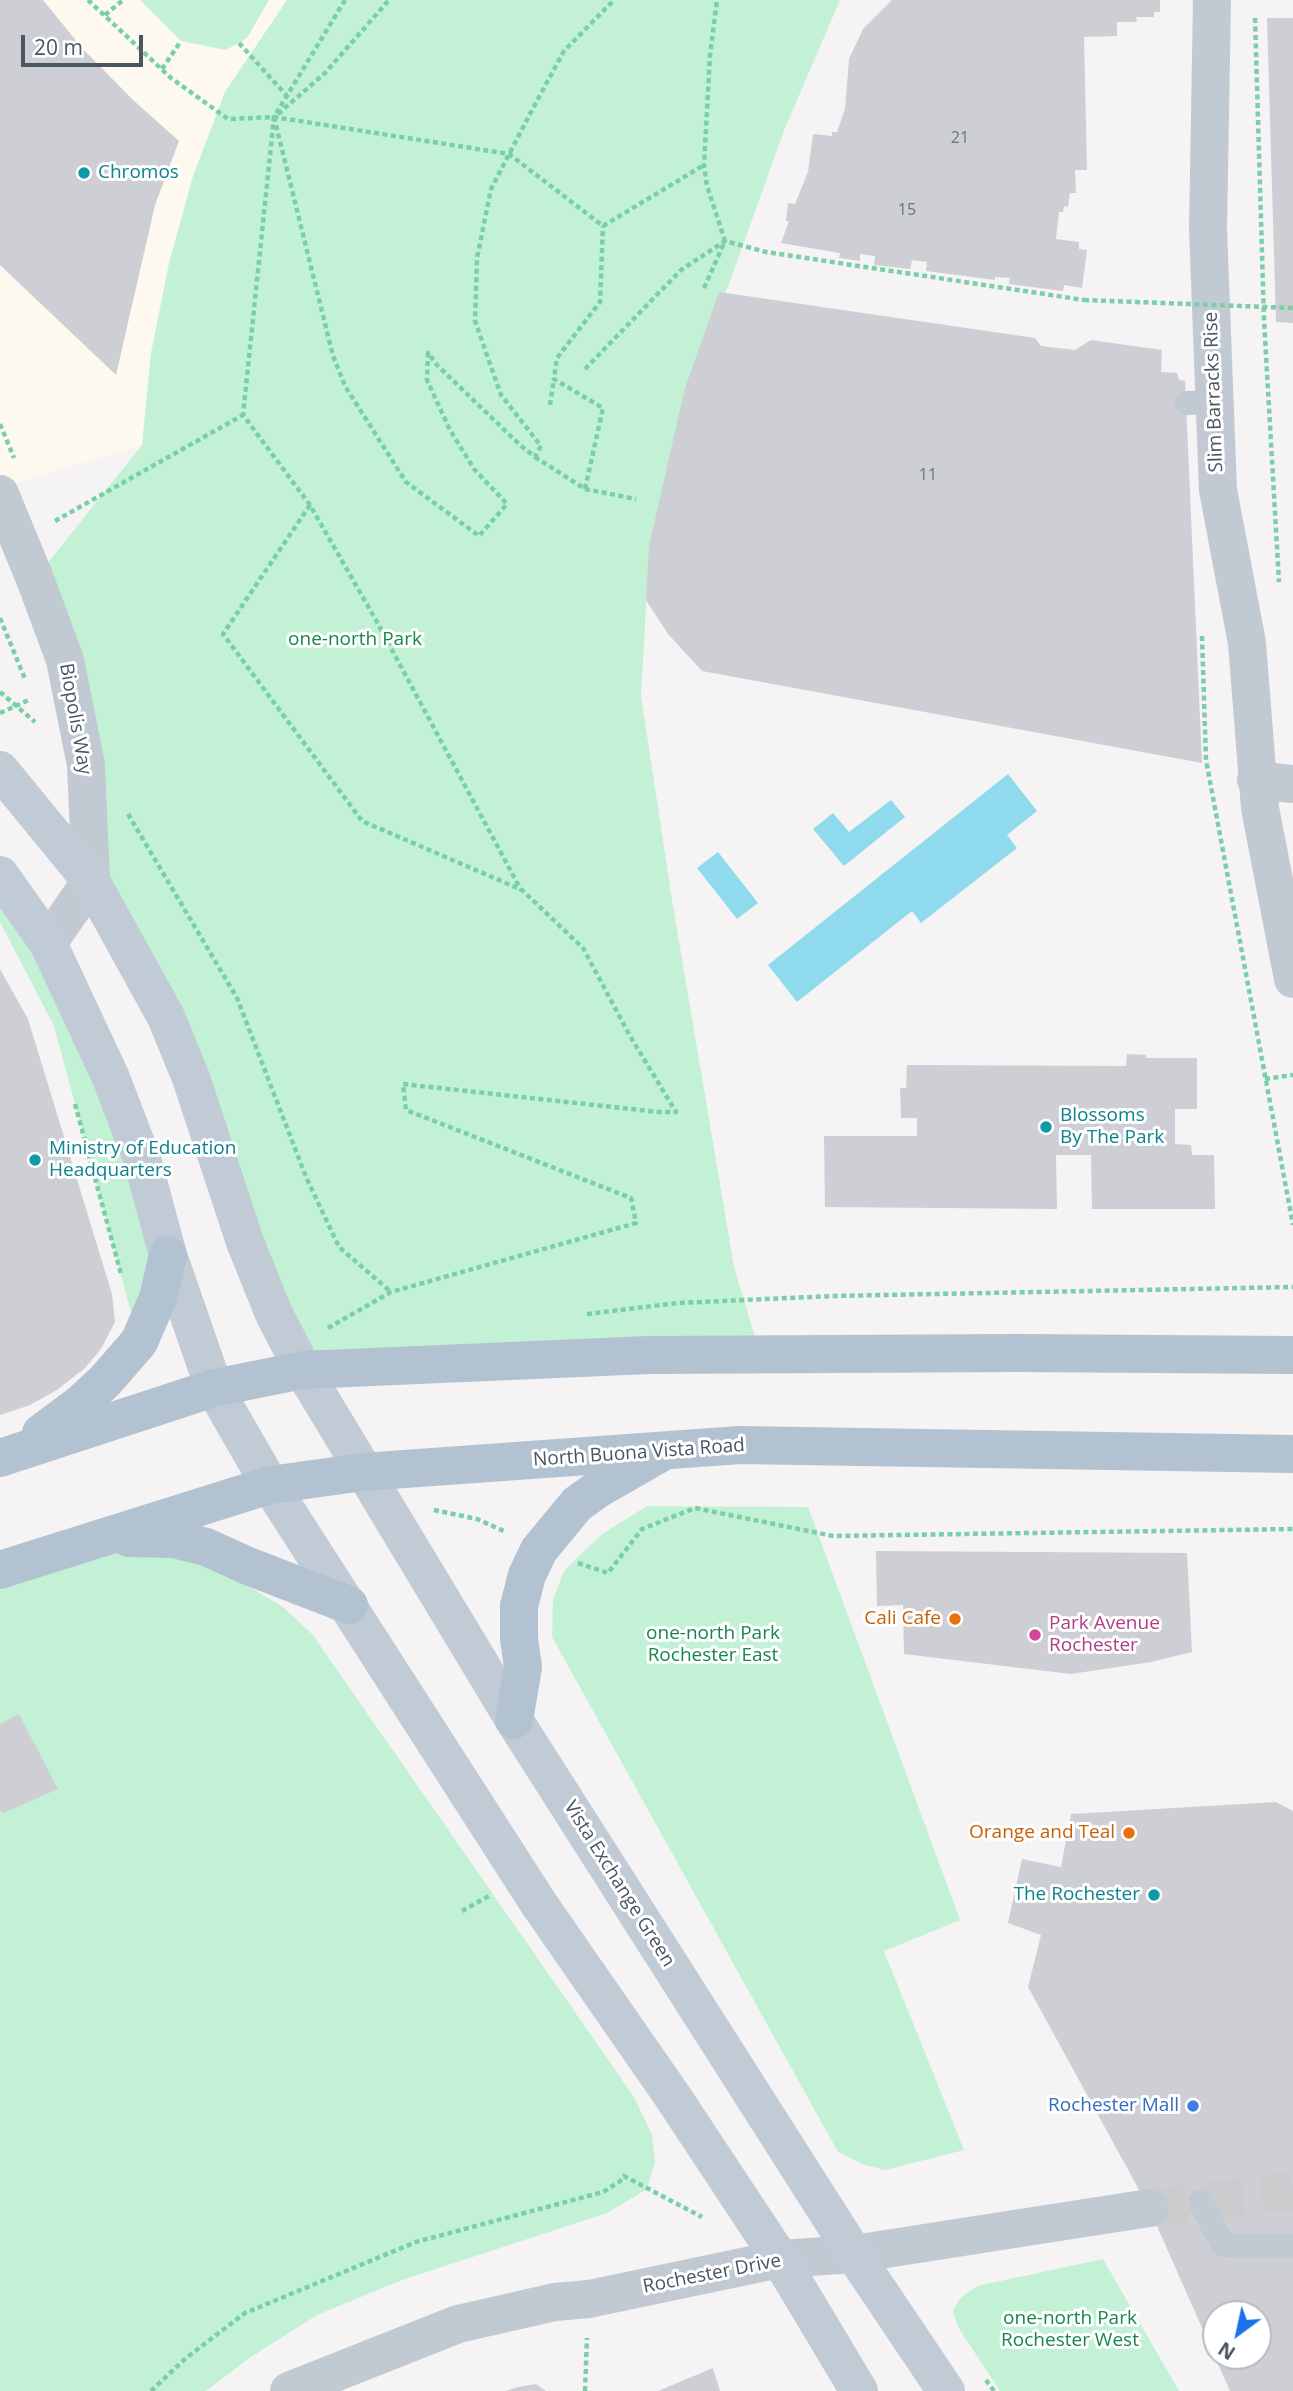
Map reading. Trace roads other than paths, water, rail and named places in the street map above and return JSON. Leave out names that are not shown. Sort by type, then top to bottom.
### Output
[{"type":"main road","points":[[7,1455],[80,1404],[125,1361],[150,1320],[168,1255]]},
{"type":"main road","points":[[7,1455],[214,1388],[303,1370],[649,1355],[1293,1355]]},
{"type":"main road","name":"North Buona Vista Road","points":[[0,1570],[271,1485],[363,1472],[740,1445],[1293,1454]]},
{"type":"main road","points":[[514,1720],[523,1667],[519,1639],[519,1606],[527,1575],[539,1550],[577,1504],[670,1448]]},
{"type":"main road","points":[[104,1537],[174,1539],[206,1547],[349,1605]]},
{"type":"street","name":"Slim Barracks Rise","points":[[1212,0],[1208,229],[1200,402],[1275,782],[1293,979]]},
{"type":"street","name":"Biopolis Way","points":[[0,494],[65,660],[86,765],[91,881]]},
{"type":"street","name":"Vista Exchange Green","points":[[0,770],[91,881],[166,1017],[191,1078],[245,1242],[274,1314],[303,1370],[514,1720],[854,2254],[946,2391]]},
{"type":"street","points":[[0,875],[48,943],[88,1025],[120,1101],[142,1159],[168,1255],[214,1388],[271,1485],[539,1904],[673,2097],[780,2259],[859,2391]]},
{"type":"street","points":[[48,943],[91,881]]},
{"type":"street","name":"Rochester Drive","points":[[289,2391],[458,2324],[555,2302],[589,2299],[780,2259],[854,2254],[1149,2208]]},
{"type":"lane","points":[[1200,2202],[1223,2245],[1293,2246]]},
{"type":"water","points":[[1008,774],[1037,811],[1007,835],[1017,848],[921,923],[912,911],[797,1002],[768,965]]},
{"type":"water","points":[[891,800],[905,817],[844,866],[813,829],[833,813],[849,832]]},
{"type":"water","points":[[718,852],[758,903],[737,919],[697,868]]},
{"type":"tunnel","points":[[1149,2208],[1293,2191]]},
{"type":"place","name":"Chromos","points":[[84,173]]},
{"type":"place","name":"Blossoms By The Park","points":[[1046,1127]]},
{"type":"place","name":"Ministry of Education Headquarters","points":[[35,1160]]},
{"type":"place","name":"Cali Cafe","points":[[955,1619]]},
{"type":"place","name":"Park Avenue Rochester","points":[[1035,1635]]},
{"type":"place","name":"Orange and Teal","points":[[1129,1833]]},
{"type":"place","name":"The Rochester","points":[[1154,1895]]},
{"type":"place","name":"Rochester Mall","points":[[1193,2106]]},
{"type":"park label","name":"one-north Park","points":[[355,640]]},
{"type":"park label","name":"one-north Park Rochester East","points":[[713,1645]]},
{"type":"park label","name":"one-north Park Rochester West","points":[[1070,2330]]}]
